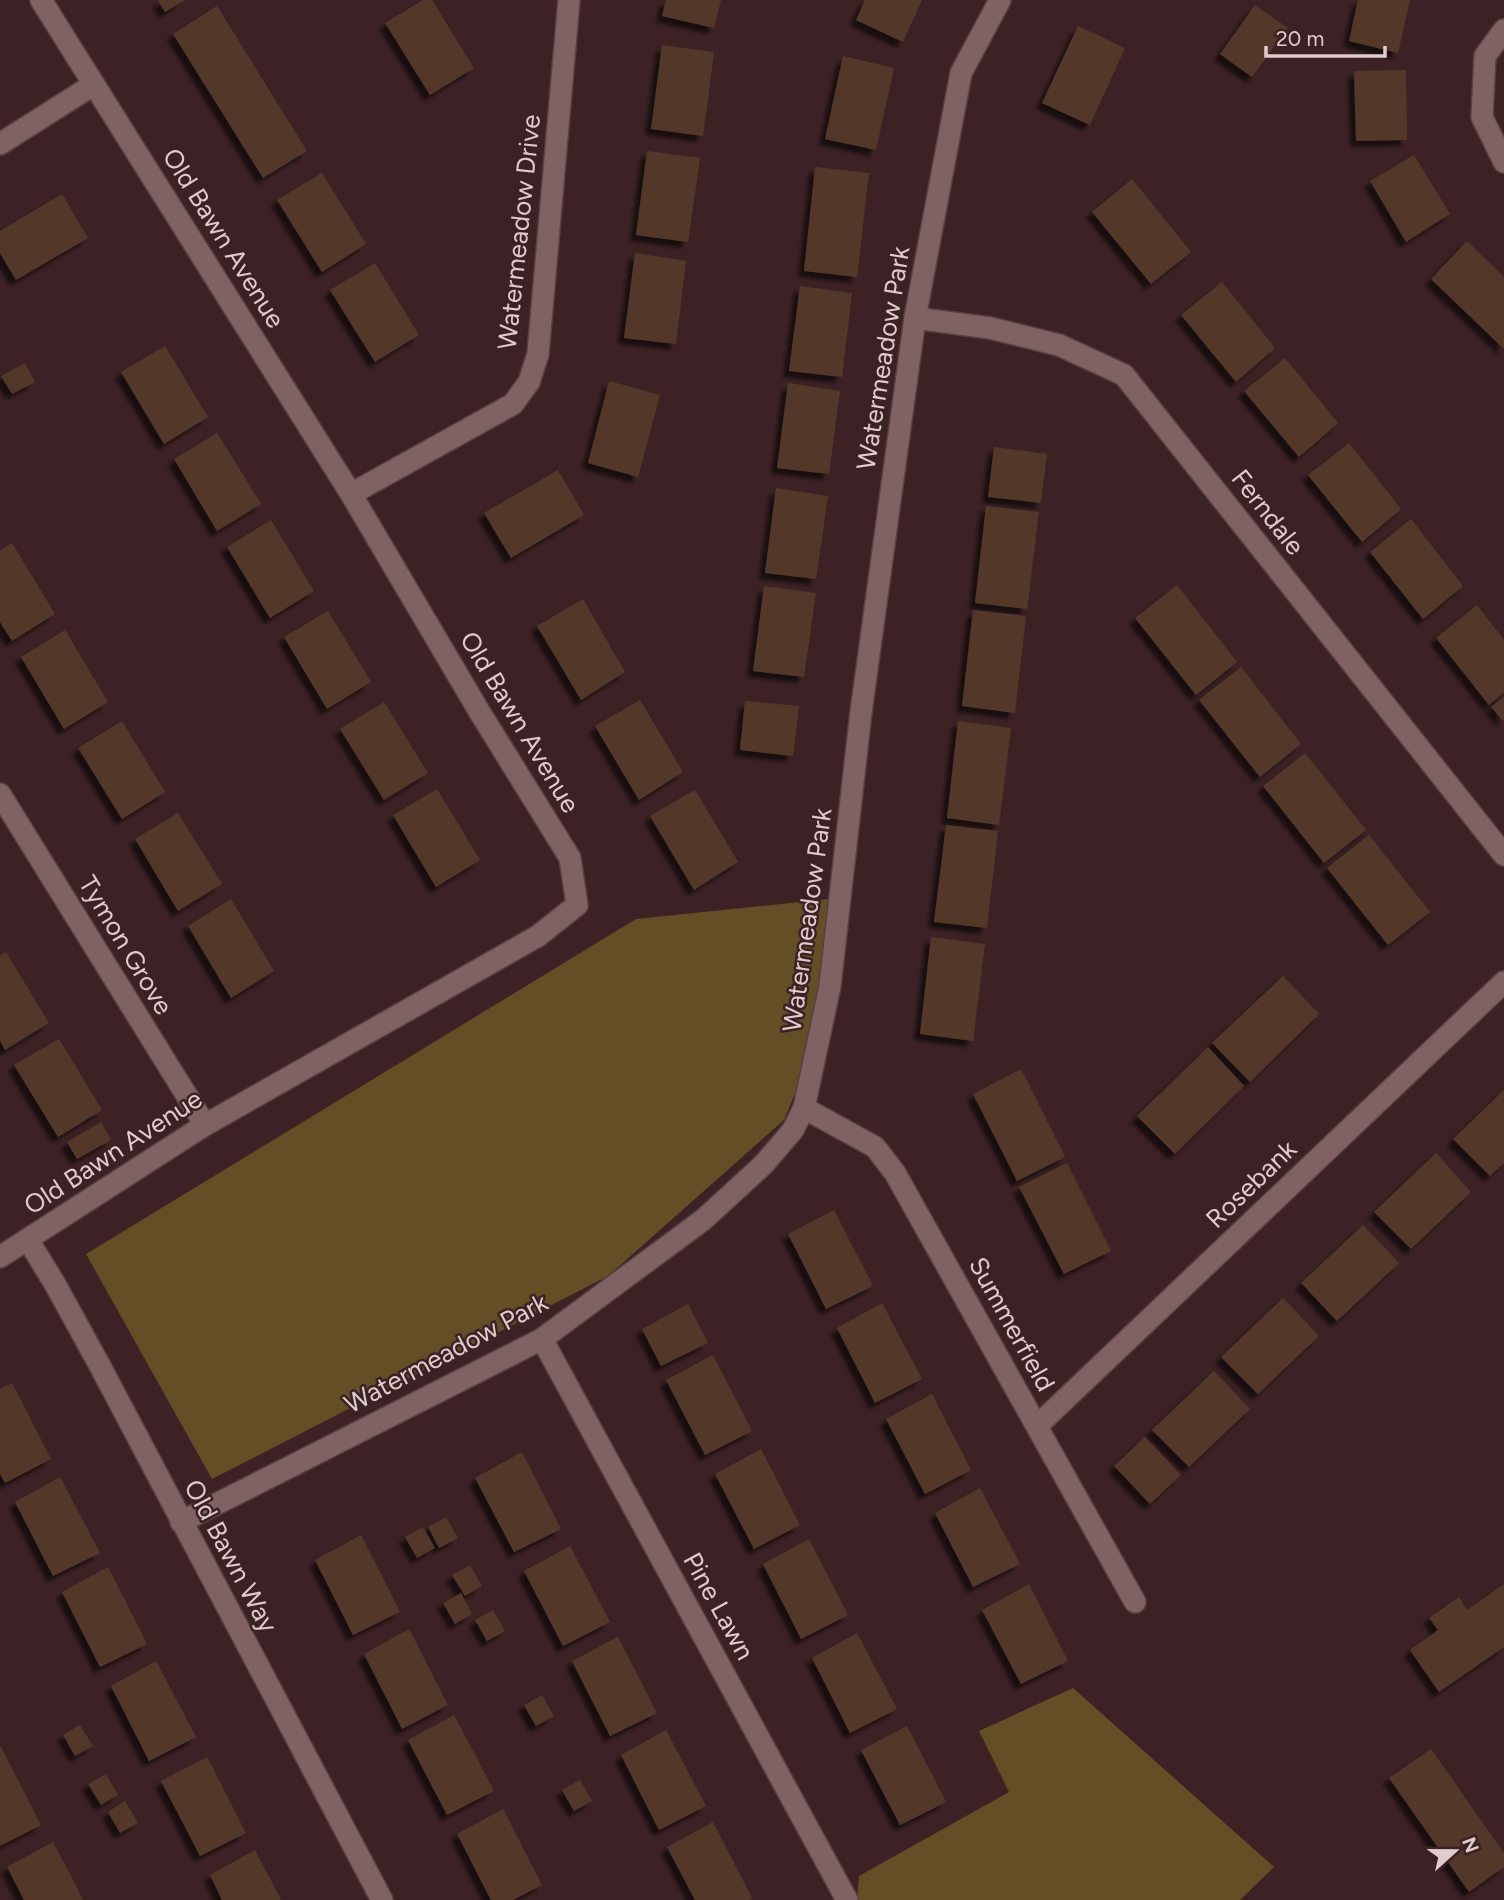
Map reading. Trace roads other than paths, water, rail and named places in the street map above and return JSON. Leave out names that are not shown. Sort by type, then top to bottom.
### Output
[{"type":"street","name":"Old Bawn Avenue","points":[[0,1257],[205,1125],[538,936],[576,905],[570,858],[479,711],[351,494],[41,0]]},
{"type":"street","name":"Watermeadow Drive","points":[[351,494],[513,404],[529,382],[538,354],[569,0]]},
{"type":"street","name":"Watermeadow Park","points":[[181,1522],[542,1339],[703,1220],[764,1164],[793,1130],[804,1108],[830,986],[861,712],[915,318],[961,73],[1000,0]]},
{"type":"street","points":[[1504,30],[1485,57],[1482,117],[1504,162]]},
{"type":"street","points":[[0,144],[93,85]]},
{"type":"street","name":"Ferndale","points":[[915,318],[990,328],[1059,345],[1124,375],[1504,855]]},
{"type":"street","name":"Tymon Grove","points":[[0,794],[205,1125]]},
{"type":"street","name":"Rosebank","points":[[1037,1426],[1504,982]]},
{"type":"street","name":"Summerfield","points":[[804,1108],[875,1147],[895,1173],[1135,1602]]},
{"type":"street","name":"Old Bawn Way","points":[[27,1240],[55,1284],[100,1366],[382,1900]]},
{"type":"street","name":"Pine Lawn","points":[[542,1339],[847,1900]]}]
